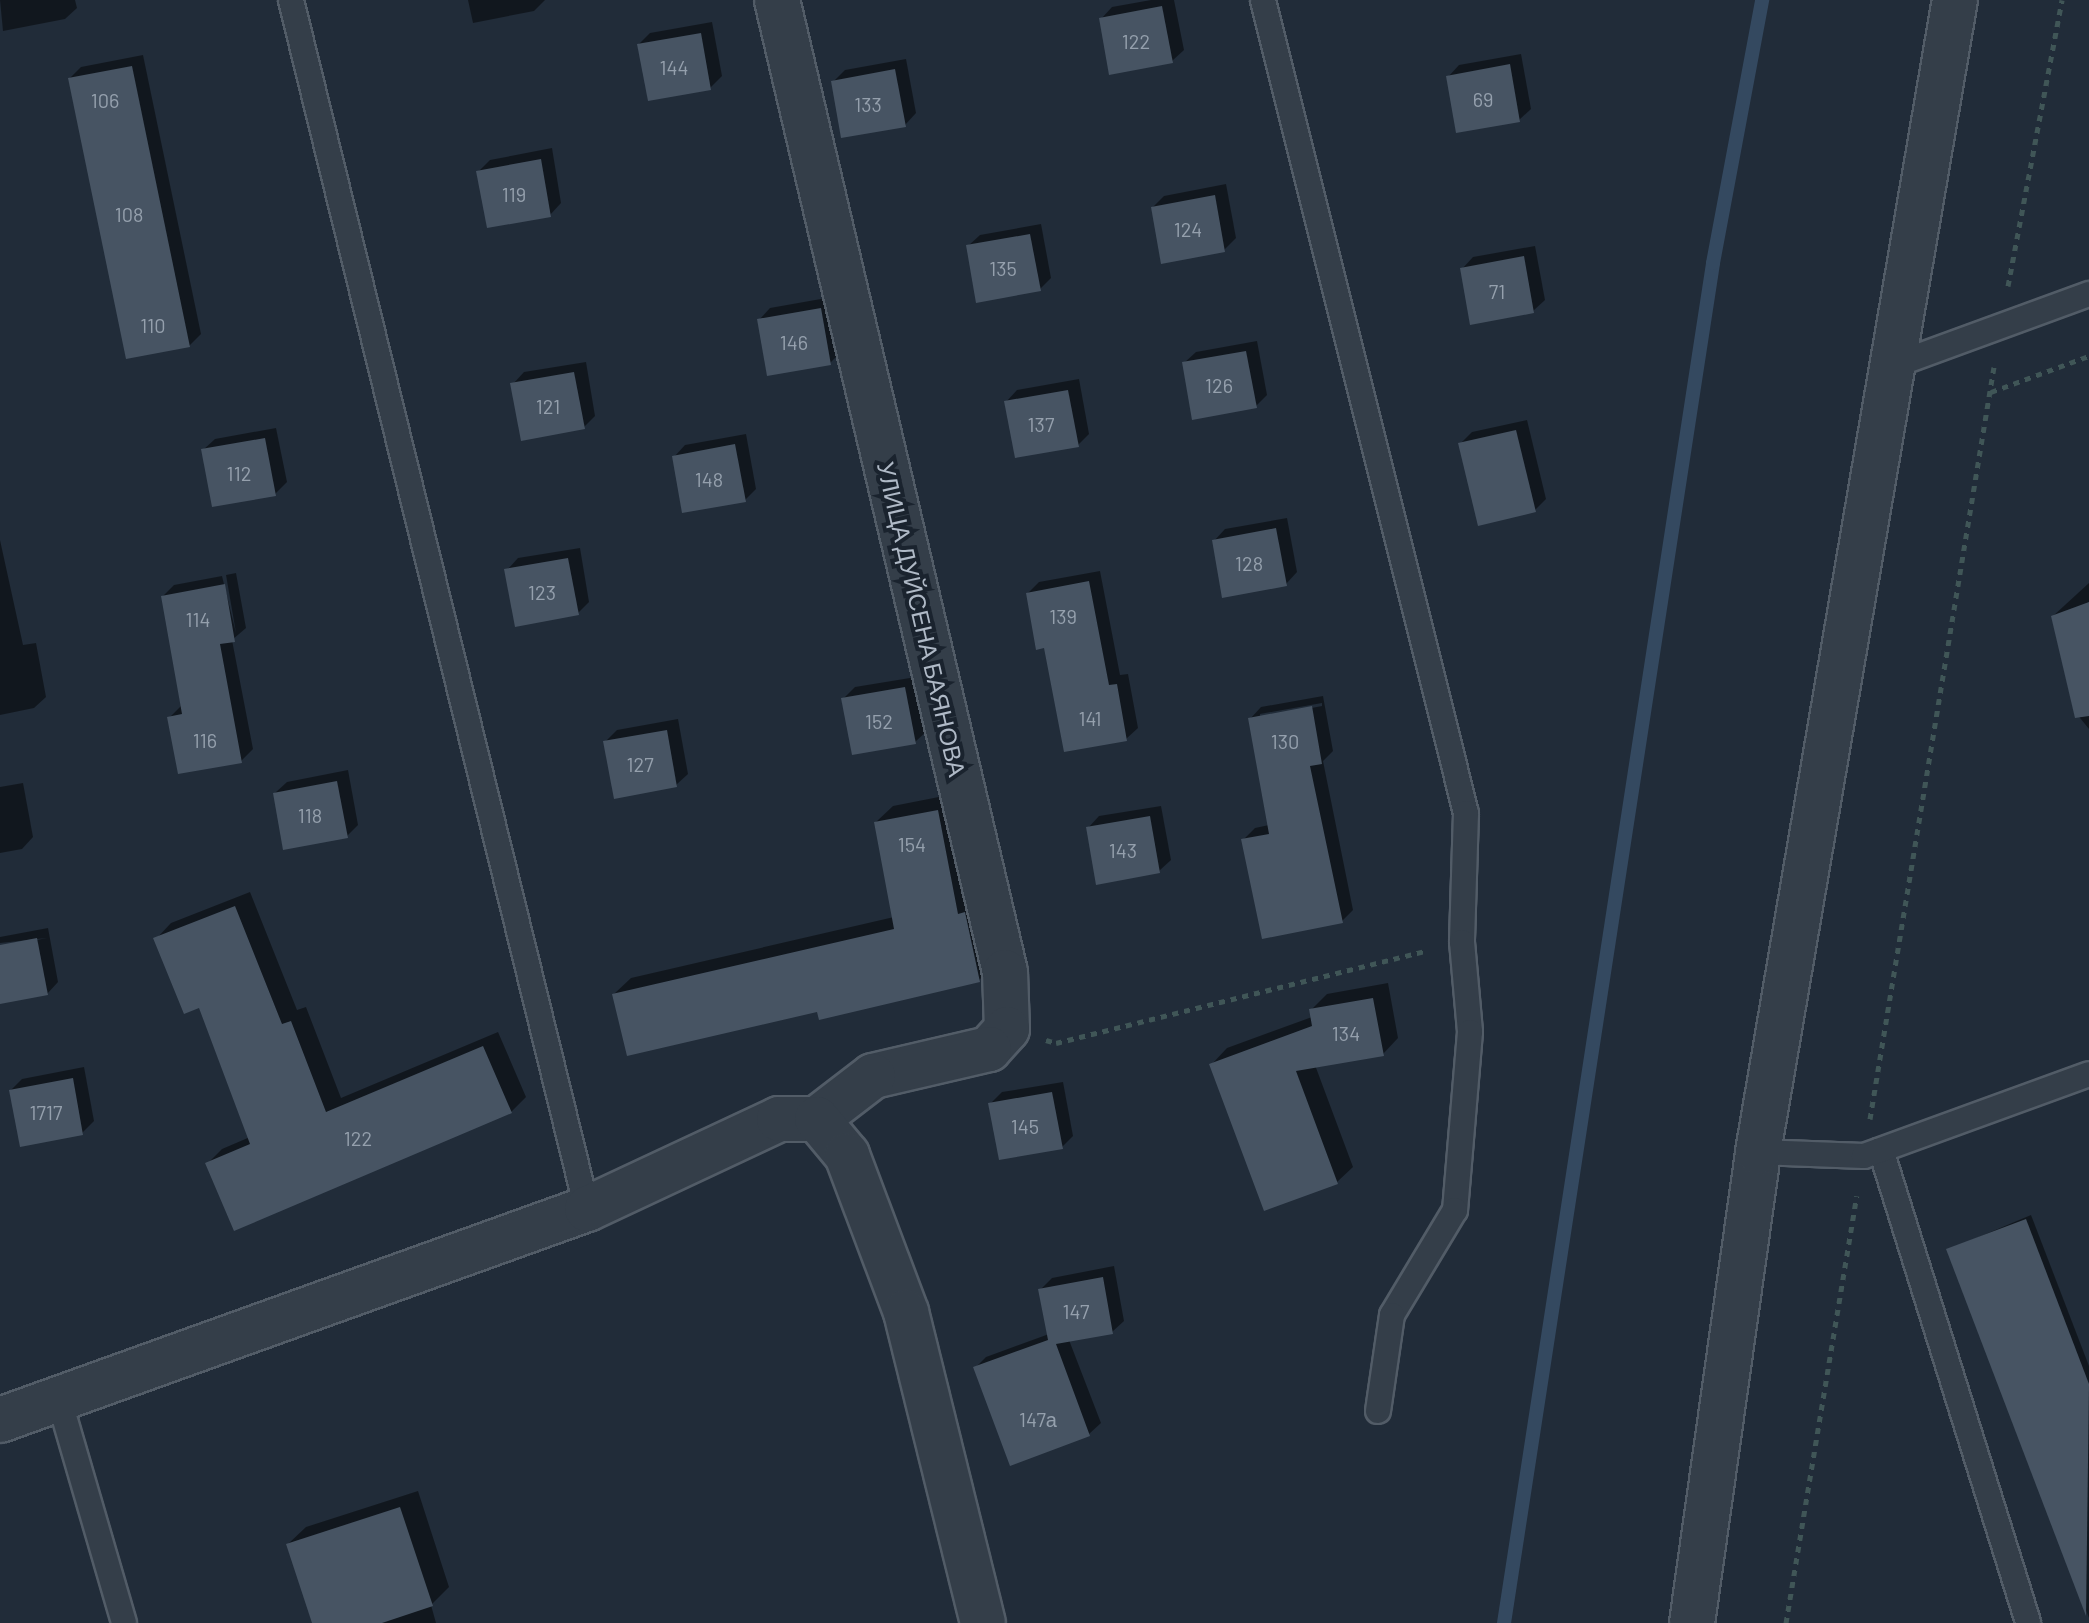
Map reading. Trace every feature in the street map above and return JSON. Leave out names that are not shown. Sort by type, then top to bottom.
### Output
[{"type":"street","name":"УЛИЦА ДУЙСЕНА БАЯНОВА","points":[[777,0],[1005,972],[1007,1029]]},
{"type":"street","points":[[1692,1623],[1758,1152],[1955,0]]},
{"type":"street","points":[[0,1420],[587,1209],[779,1119],[817,1119],[873,1076],[989,1049],[1007,1029]]},
{"type":"street","points":[[817,1119],[847,1155],[906,1312],[983,1623]]},
{"type":"lane","points":[[291,0],[587,1209]]},
{"type":"lane","points":[[1263,0],[1466,813],[1462,942],[1470,1032],[1455,1210],[1392,1315],[1378,1411]]},
{"type":"lane","points":[[1892,366],[2089,294]]},
{"type":"lane","points":[[1758,1152],[1872,1153],[2089,1074]]},
{"type":"lane","points":[[1872,1153],[2028,1623]]},
{"type":"lane","points":[[59,1399],[124,1623]]},
{"type":"path","points":[[1786,1623],[1872,1153],[2000,326],[2062,0]]},
{"type":"path","points":[[1990,393],[2089,356]]},
{"type":"path","points":[[1007,1029],[1056,1043],[1462,942]]},
{"type":"building","points":[[1162,6],[1173,63],[1109,75],[1099,18]]},
{"type":"building","points":[[701,33],[711,90],[648,101],[637,44]]},
{"type":"building","points":[[1510,64],[1520,122],[1456,133],[1446,76]]},
{"type":"building","points":[[132,66],[190,347],[126,359],[68,78]]},
{"type":"building","points":[[895,69],[906,127],[841,138],[831,81]]},
{"type":"building","points":[[541,159],[551,217],[487,228],[476,171]]},
{"type":"building","points":[[1215,195],[1225,252],[1161,264],[1151,207]]},
{"type":"building","points":[[1030,234],[1041,291],[976,303],[966,245]]},
{"type":"building","points":[[1524,256],[1534,313],[1470,325],[1460,268]]},
{"type":"building","points":[[821,308],[831,365],[767,376],[757,319]]},
{"type":"building","points":[[1246,351],[1257,408],[1192,420],[1182,362]]},
{"type":"building","points":[[574,372],[585,429],[521,441],[510,383]]},
{"type":"building","points":[[1068,390],[1079,447],[1015,458],[1004,401]]},
{"type":"building","points":[[1516,430],[1536,512],[1478,526],[1458,443]]},
{"type":"building","points":[[265,438],[276,496],[212,507],[201,449]]},
{"type":"building","points":[[735,444],[746,502],[682,513],[672,456]]},
{"type":"building","points":[[1276,528],[1287,586],[1222,598],[1212,540]]},
{"type":"building","points":[[568,558],[579,615],[515,627],[504,569]]},
{"type":"building","points":[[1089,581],[1109,685],[1117,684],[1127,741],[1064,752],[1044,648],[1036,650],[1026,593]]},
{"type":"building","points":[[225,584],[235,642],[220,644],[242,763],[178,774],[167,717],[182,714],[161,596]]},
{"type":"building","points":[[2089,602],[2089,716],[2075,718],[2051,616]]},
{"type":"building","points":[[905,687],[916,744],[852,755],[841,698]]},
{"type":"building","points":[[1312,706],[1322,764],[1310,766],[1343,923],[1262,939],[1241,839],[1269,834],[1248,718]]},
{"type":"building","points":[[667,730],[677,787],[614,799],[603,741]]},
{"type":"building","points":[[337,781],[348,838],[283,850],[273,793]]},
{"type":"building","points":[[938,810],[958,914],[965,912],[980,982],[819,1020],[817,1012],[627,1056],[612,994],[894,929],[874,822]]},
{"type":"building","points":[[1150,816],[1160,873],[1096,885],[1086,827]]},
{"type":"building","points":[[235,906],[282,1024],[291,1021],[326,1112],[483,1046],[512,1113],[234,1231],[205,1163],[250,1144],[199,1008],[184,1014],[153,938]]},
{"type":"building","points":[[37,938],[48,995],[0,1004],[0,945]]},
{"type":"building","points":[[1373,998],[1384,1056],[1296,1071],[1338,1184],[1264,1211],[1209,1064],[1312,1026],[1309,1009]]},
{"type":"building","points":[[73,1078],[83,1135],[20,1147],[9,1090]]},
{"type":"building","points":[[1052,1092],[1063,1149],[999,1160],[988,1103]]},
{"type":"building","points":[[2026,1219],[2089,1384],[2086,1616],[1946,1249]]},
{"type":"building","points":[[1103,1277],[1113,1334],[1056,1344],[1090,1436],[1010,1466],[973,1367],[1048,1340],[1038,1289]]},
{"type":"building","points":[[400,1507],[433,1606],[382,1623],[312,1623],[286,1544]]},
{"type":"waterway","points":[[1504,1623],[1713,263],[1762,0]]}]
